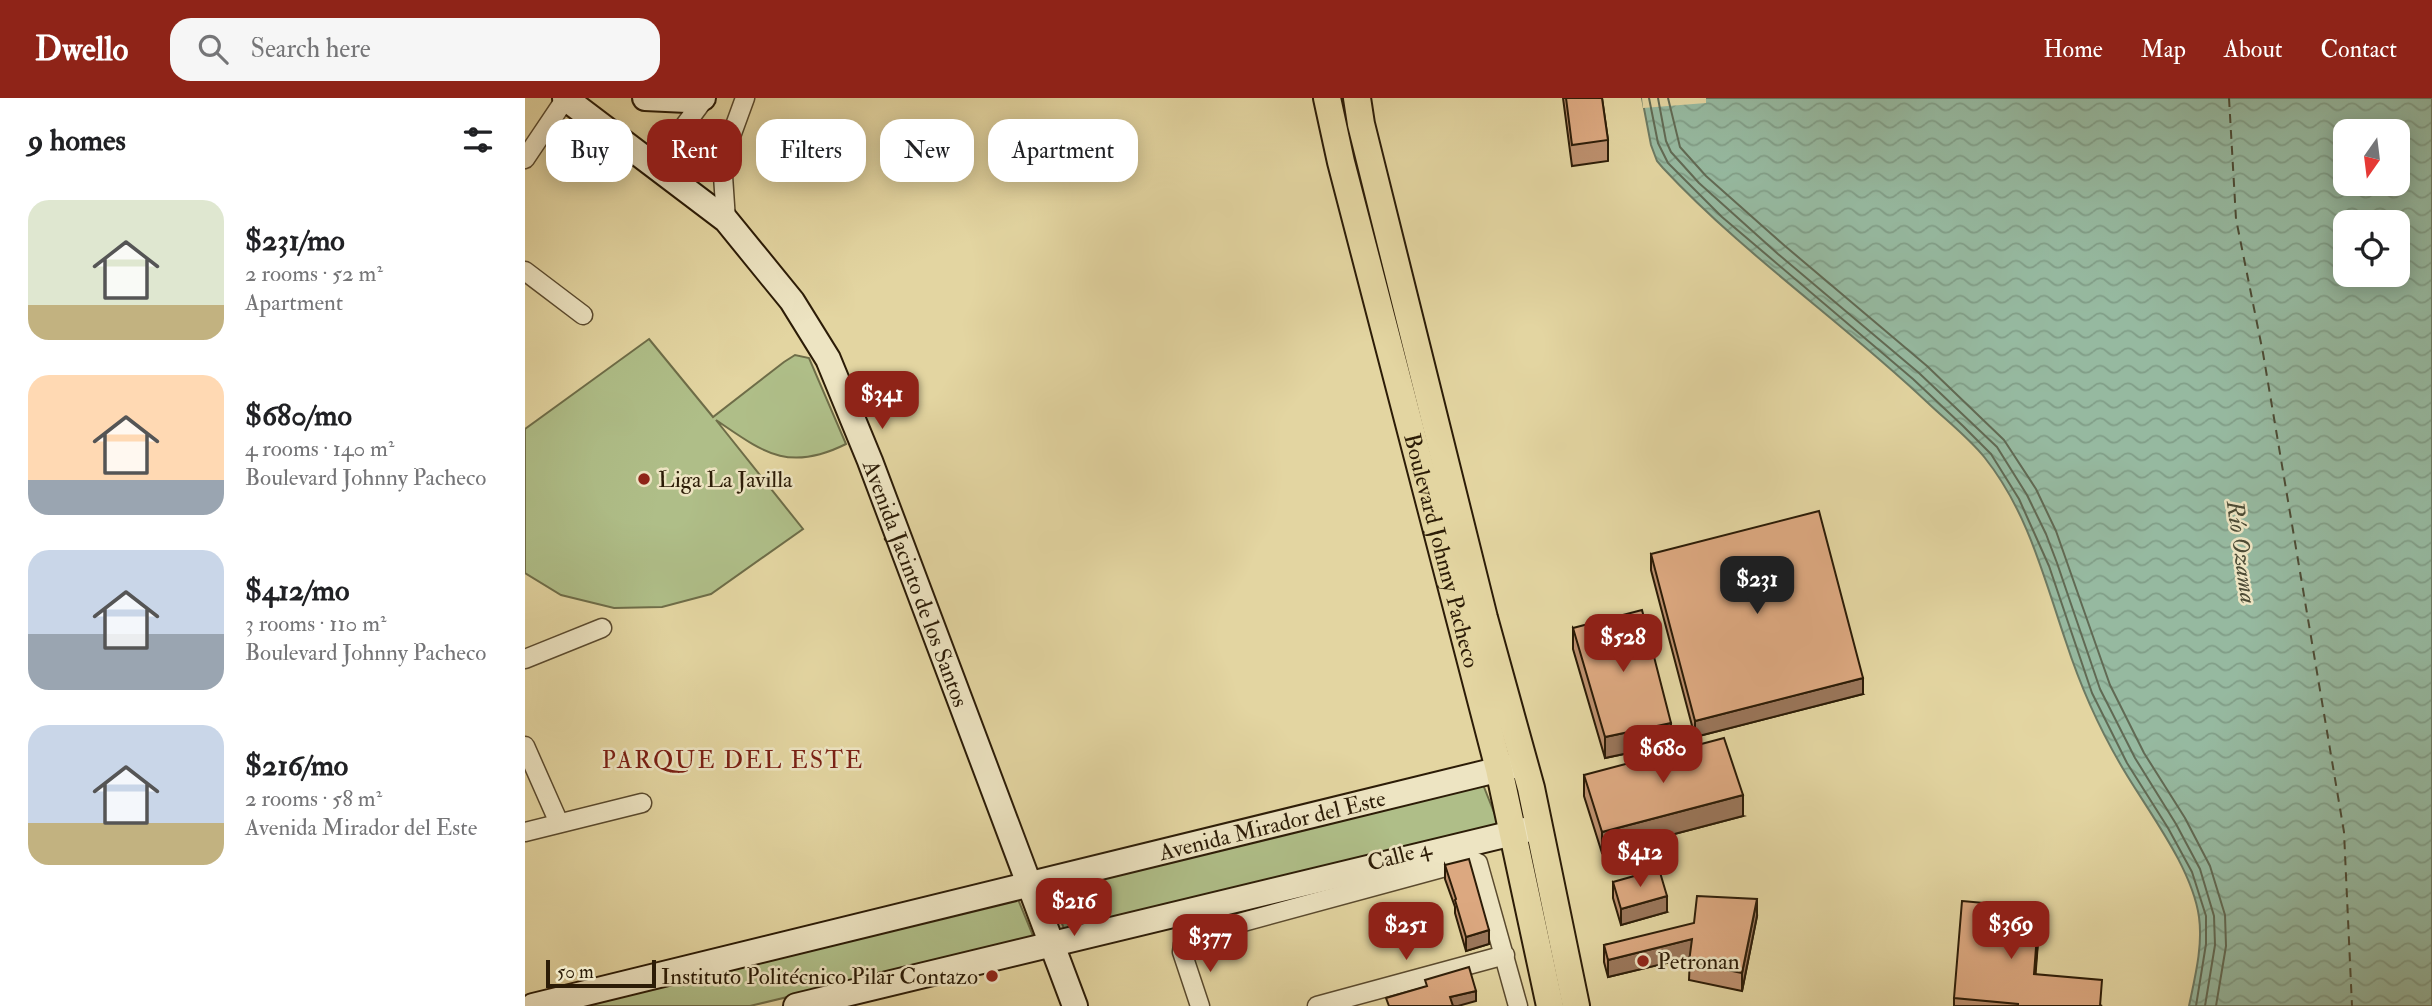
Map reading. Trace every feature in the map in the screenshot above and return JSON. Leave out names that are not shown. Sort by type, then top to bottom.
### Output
[{"type":"main road","name":"Boulevard Johnny Pacheco","points":[[1327,98],[1341,162],[1512,766]]},
{"type":"main road","name":"Boulevard Johnny Pacheco","points":[[1357,98],[1484,618],[1526,830],[1576,1006]]},
{"type":"main road","name":"Boulevard Johnny Pacheco","points":[[1526,830],[1550,1006]]},
{"type":"street","points":[[525,159],[566,98]]},
{"type":"street","name":"Avenida Jacinto de los Santos","points":[[566,98],[647,160]]},
{"type":"street","points":[[645,98],[704,98]]},
{"type":"street","points":[[689,119],[704,98]]},
{"type":"street","points":[[726,220],[722,161],[744,98]]},
{"type":"street","name":"Avenida Jacinto de los Santos","points":[[676,182],[726,220],[792,300],[828,359],[870,461],[1075,1006]]},
{"type":"street","points":[[525,271],[583,315]]},
{"type":"street","points":[[525,659],[602,628]]},
{"type":"street","points":[[525,747],[559,823]]},
{"type":"street","name":"Avenida Mirador del Este","points":[[533,1006],[1512,766]]},
{"type":"street","points":[[525,832],[642,803]]},
{"type":"street","points":[[796,1006],[1526,830]]},
{"type":"street","name":"Calle 4","points":[[1200,1006],[1182,952],[1188,937],[1471,860],[1478,863],[1518,1006]]},
{"type":"street","points":[[1317,1006],[1505,955]]},
{"type":"shaded area","name":"Liga La Javilla","points":[[649,339],[713,417],[795,355],[809,358],[846,444],[826,453],[792,458],[762,449],[716,420],[803,529],[711,594],[662,607],[614,608],[561,595],[525,573],[525,429]]},
{"type":"shaded area","points":[[1482,782],[1499,825],[1065,931],[1046,884]]},
{"type":"shaded area","points":[[1015,892],[1034,938],[750,1006],[551,1006]]},
{"type":"water","name":"Río Ozama","points":[[1642,98],[2432,98],[2432,1006],[2189,1006],[2200,939],[2195,898],[2167,839],[2122,767],[2098,722],[2071,658],[2024,523],[2000,479],[1979,451],[1958,430],[1896,373],[1727,230],[1657,161],[1651,145]]},
{"type":"pier","points":[[1642,98],[1706,98],[1706,103],[1643,108]]},
{"type":"building","points":[[1566,98],[1602,98],[1608,140],[1572,145]]},
{"type":"building","points":[[1819,511],[1863,678],[1695,721],[1651,554]]},
{"type":"building","points":[[1642,610],[1671,723],[1605,737],[1573,628]]},
{"type":"building","points":[[1724,738],[1743,795],[1602,832],[1584,775]]},
{"type":"building","points":[[1469,859],[1489,930],[1466,937],[1445,865]]},
{"type":"building","points":[[1659,869],[1667,896],[1621,909],[1613,882]]},
{"type":"building","points":[[1697,896],[1757,899],[1742,973],[1689,962],[1692,939],[1608,960],[1604,945],[1694,923]]},
{"type":"building","points":[[1962,901],[2039,908],[2034,974],[2102,980],[2100,1006],[2018,1006],[1954,998]]},
{"type":"building","points":[[1469,967],[1476,991],[1450,997],[1453,1006],[1389,1006],[1386,998],[1427,986],[1425,980]]},
{"type":"ferry route","points":[[2229,98],[2236,219],[2263,353],[2344,832],[2352,1006]]},
{"type":"place","name":"Liga La Javilla","points":[[644,479]]},
{"type":"place","name":"Petronan","points":[[1643,961]]},
{"type":"place","name":"Instituto Politécnico Pilar Contazo","points":[[992,976]]},
{"type":"district","name":"PARQUE DEL ESTE","points":[[733,760]]}]
